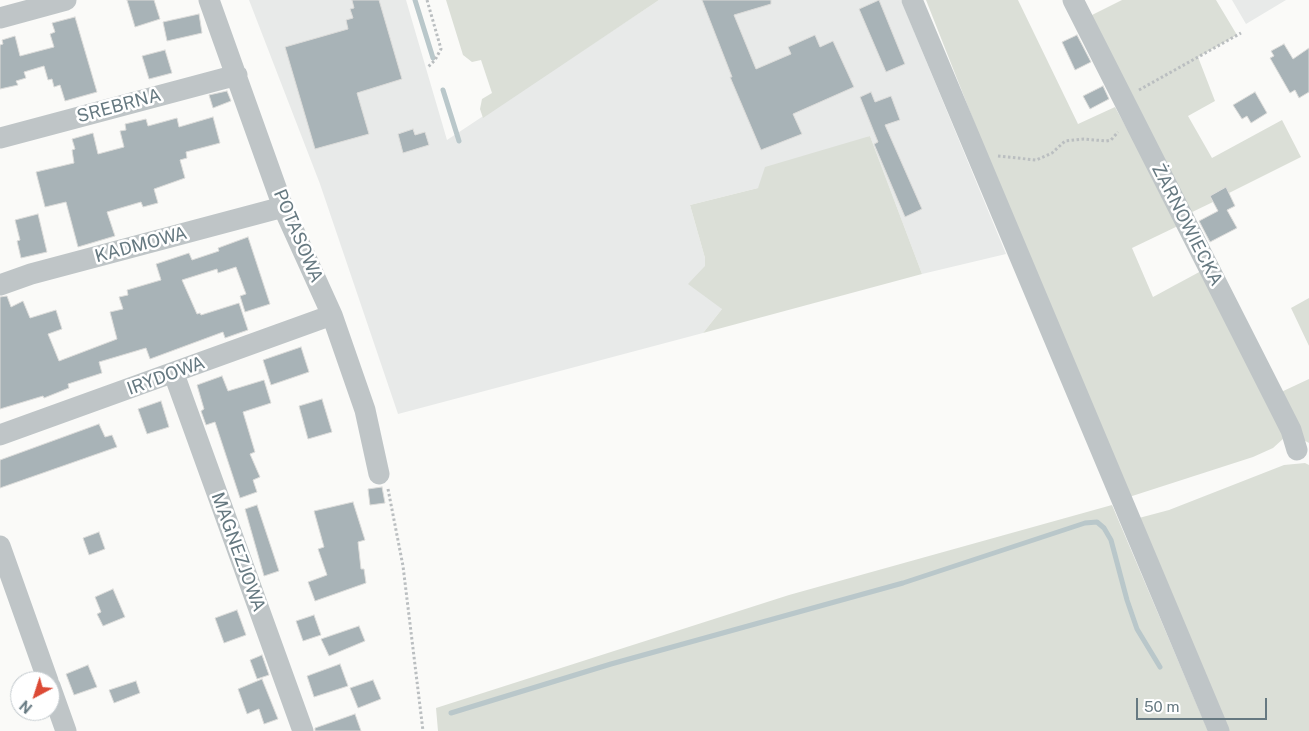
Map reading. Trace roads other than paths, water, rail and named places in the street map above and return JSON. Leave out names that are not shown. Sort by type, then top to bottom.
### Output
[{"type":"street","points":[[0,18],[66,0]]},
{"type":"street","name":"POTASOWA","points":[[209,0],[283,207],[332,315],[365,410],[379,474]]},
{"type":"street","points":[[912,0],[1219,731]]},
{"type":"street","name":"ŻARNOWIECKA","points":[[1073,0],[1291,430],[1297,450]]},
{"type":"street","name":"SREBRNA","points":[[0,138],[237,75]]},
{"type":"street","name":"KADMOWA","points":[[0,286],[30,274],[283,207]]},
{"type":"street","name":"IRYDOWA","points":[[0,435],[174,374],[332,315]]},
{"type":"street","name":"MAGNEZJOWA","points":[[174,374],[303,731]]},
{"type":"street","points":[[0,546],[44,671]]},
{"type":"street","points":[[60,714],[66,731]]},
{"type":"waterway","points":[[415,0],[433,58]]},
{"type":"waterway","points":[[443,90],[459,141]]},
{"type":"waterway","points":[[451,713],[611,664],[903,583],[1085,523],[1097,522],[1104,528],[1111,540],[1137,629],[1160,667]]}]
